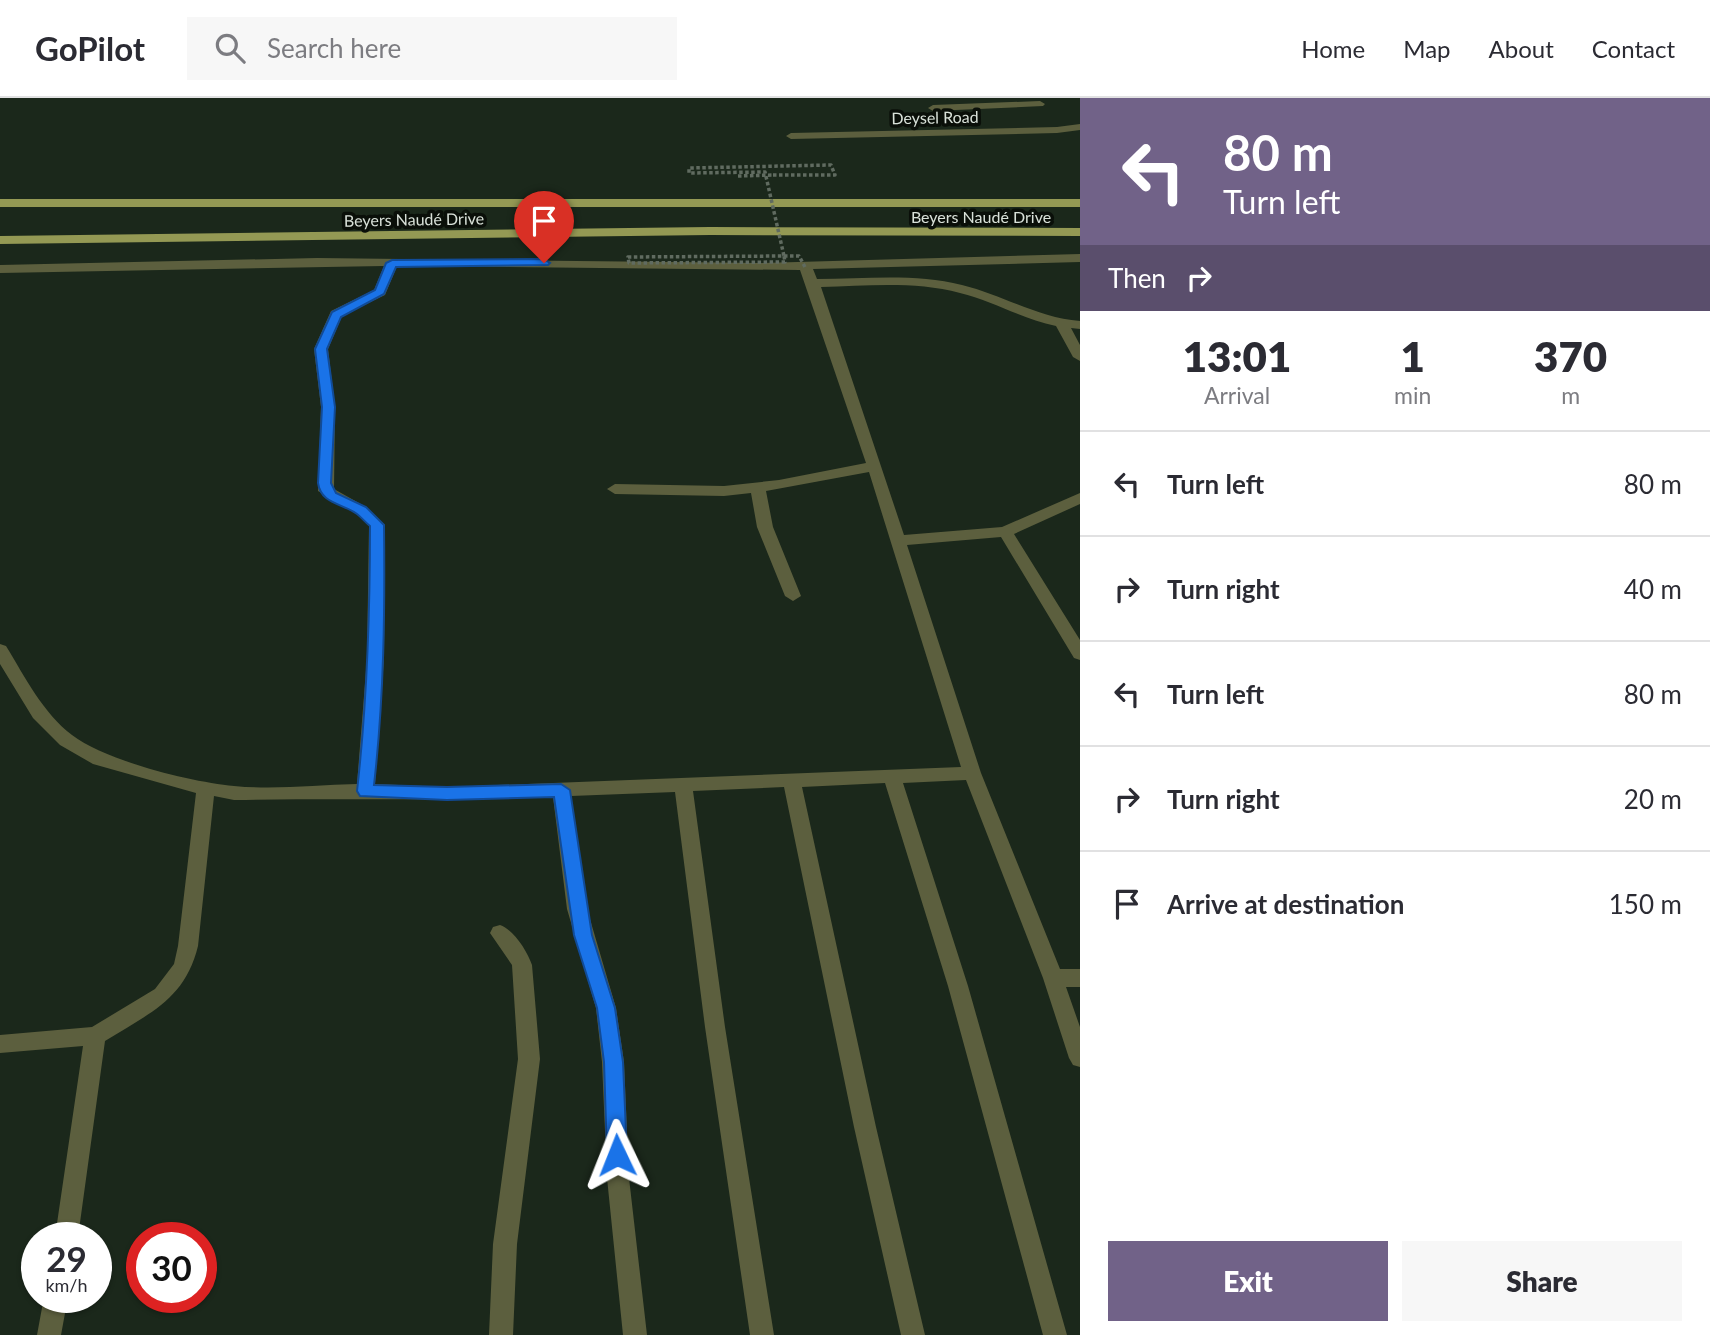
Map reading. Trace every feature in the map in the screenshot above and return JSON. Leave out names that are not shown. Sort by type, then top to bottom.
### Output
[{"type":"main road","name":"Beyers Naudé Drive","points":[[0,203],[1080,203]]},
{"type":"main road","name":"Beyers Naudé Drive","points":[[0,240],[710,231],[1080,232]]},
{"type":"street","points":[[809,275],[1080,258]]},
{"type":"street","points":[[365,791],[374,715],[377,525],[361,510],[326,491],[328,407],[321,349],[336,314],[380,292],[392,263]]},
{"type":"street","points":[[0,269],[392,263],[809,275],[945,285],[975,293],[1062,326],[1080,325]]},
{"type":"street","points":[[809,275],[874,466],[972,773],[1053,978],[1080,1058]]},
{"type":"street","points":[[1062,326],[1080,357]]},
{"type":"street","points":[[615,489],[724,491],[758,488],[874,466]]},
{"type":"street","points":[[758,488],[765,527],[793,596]]},
{"type":"street","points":[[898,541],[1005,531],[1080,498]]},
{"type":"street","points":[[1005,531],[1080,654]]},
{"type":"street","points":[[0,650],[39,713],[66,740],[99,758],[206,789],[234,793],[365,791],[447,794],[972,773]]},
{"type":"street","points":[[892,776],[958,986],[1055,1335]]},
{"type":"street","points":[[791,779],[881,1207],[913,1335]]},
{"type":"street","points":[[684,785],[715,1027],[762,1335]]},
{"type":"street","points":[[0,1044],[95,1036],[162,995],[183,967],[188,946],[206,789]]},
{"type":"street","points":[[561,790],[583,935],[606,1008],[612,1049],[618,1178],[635,1335]]},
{"type":"street","points":[[500,933],[522,965],[529,1059],[505,1244],[501,1335]]},
{"type":"street","points":[[1053,978],[1080,978]]},
{"type":"street","points":[[68,1222],[95,1036]]},
{"type":"street","points":[[48,1335],[53,1313]]},
{"type":"lane","points":[[944,132],[931,103],[1046,113]]},
{"type":"lane","name":"Deysel Road","points":[[791,136],[944,132],[1046,113],[1080,127]]},
{"type":"path","points":[[738,176],[761,175],[772,175],[835,175],[831,165],[689,168],[689,173],[765,172],[768,185],[776,223],[779,236],[782,249],[785,262],[629,263],[628,257],[778,256],[788,256],[799,256],[809,275]]},
{"type":"route","points":[[544,263],[392,263],[380,292],[336,314],[321,349],[328,407],[325,483],[326,491],[331,496],[361,510],[377,525],[374,715],[365,791],[447,794],[561,790],[583,935],[606,1008],[613,1062],[617,1155]]}]
